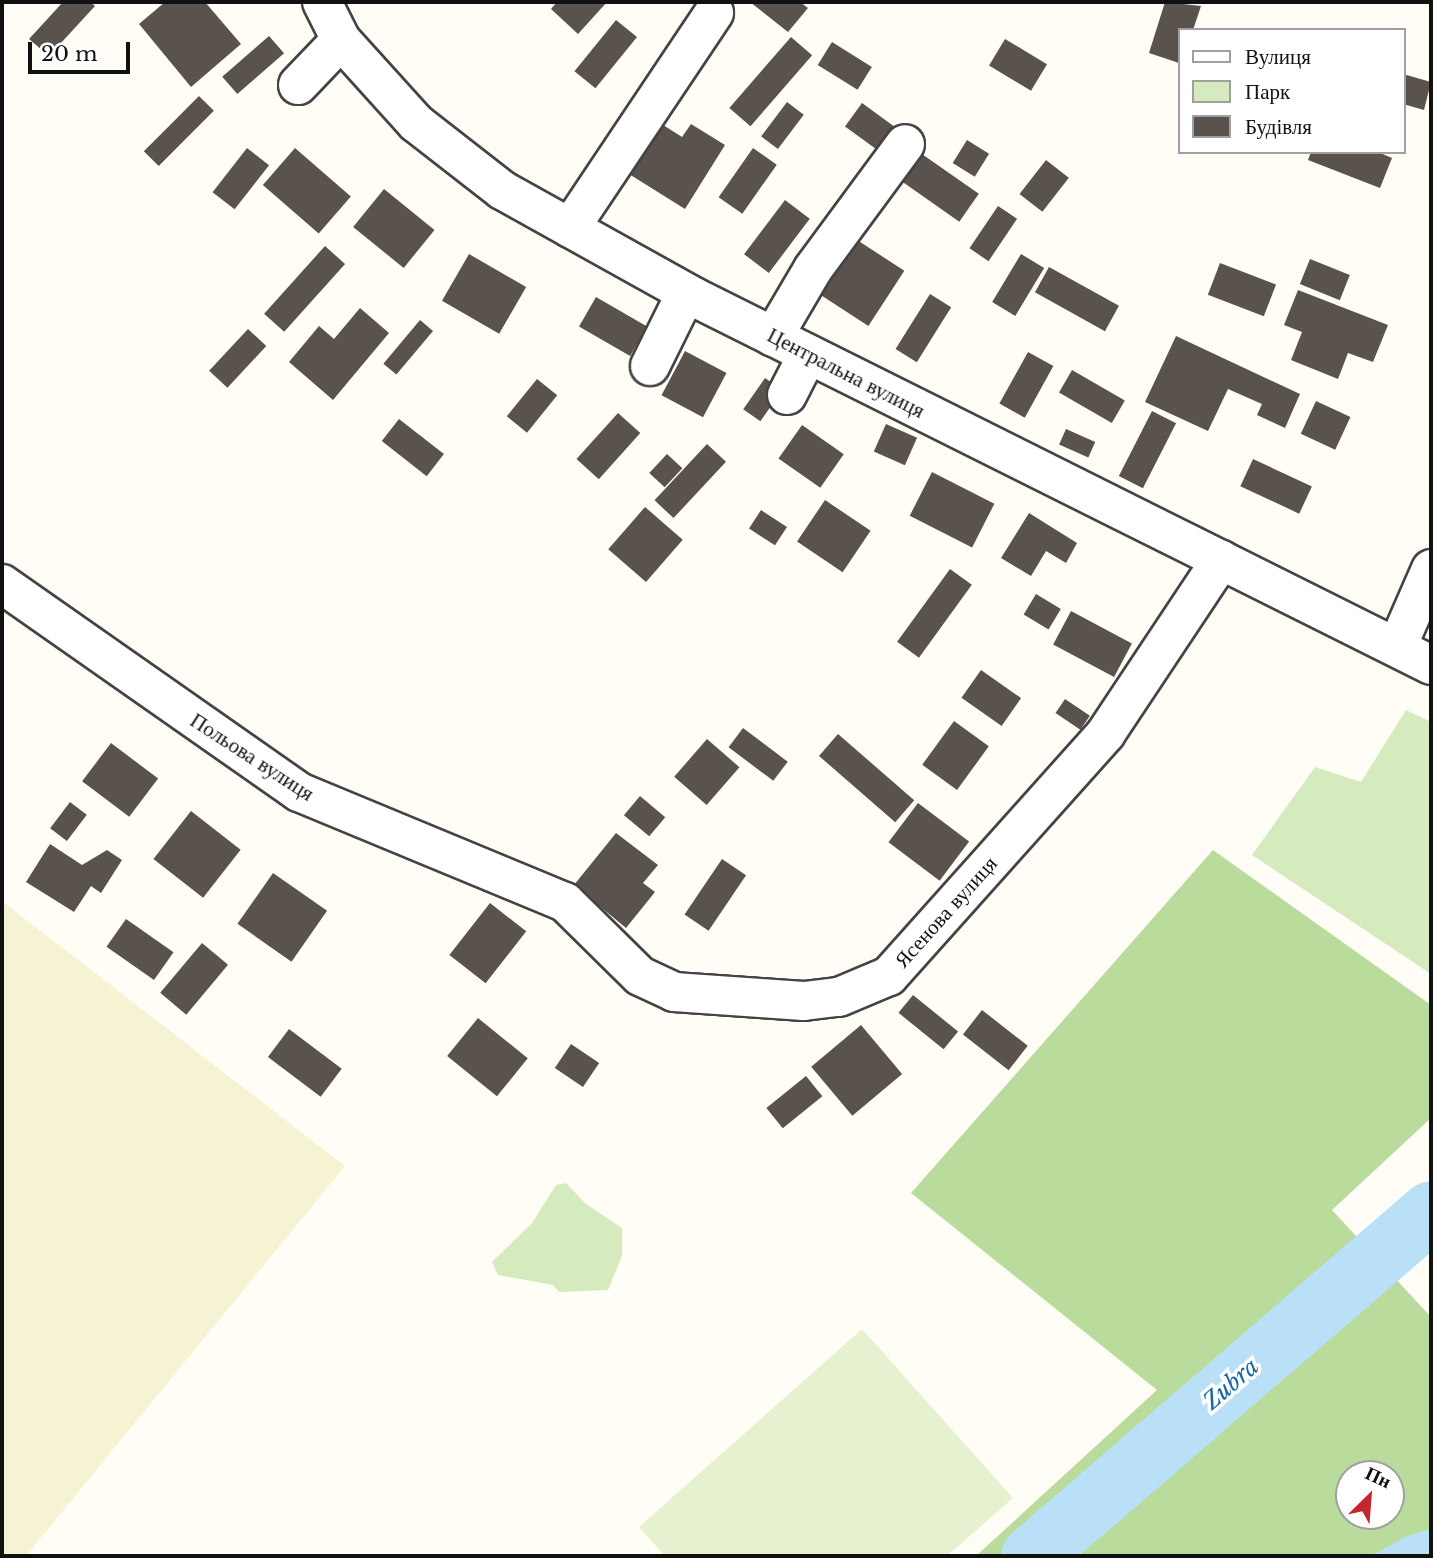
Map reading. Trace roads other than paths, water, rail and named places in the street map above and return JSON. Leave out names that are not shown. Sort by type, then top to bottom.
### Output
[{"type":"street","name":"Центральна вулиця","points":[[322,2],[341,40],[416,123],[502,190],[686,293],[1431,665]]},
{"type":"street","points":[[570,228],[714,13]]},
{"type":"street","points":[[298,85],[341,40]]},
{"type":"street","points":[[773,337],[813,269],[905,144]]},
{"type":"street","points":[[650,366],[686,293]]},
{"type":"street","points":[[787,395],[808,354]]},
{"type":"street","name":"Ясенова вулиця","points":[[565,902],[640,976],[674,992],[804,1001],[839,997],[889,976],[1106,733],[1221,559]]},
{"type":"street","points":[[1397,647],[1431,569]]},
{"type":"street","name":"Польова вулиця","points":[[2,584],[299,792],[565,902]]},
{"type":"water","points":[[1431,1529],[1431,1556],[1371,1556],[1407,1536]]},
{"type":"waterway","name":"Zubra","points":[[1031,1556],[1431,1211]]}]
